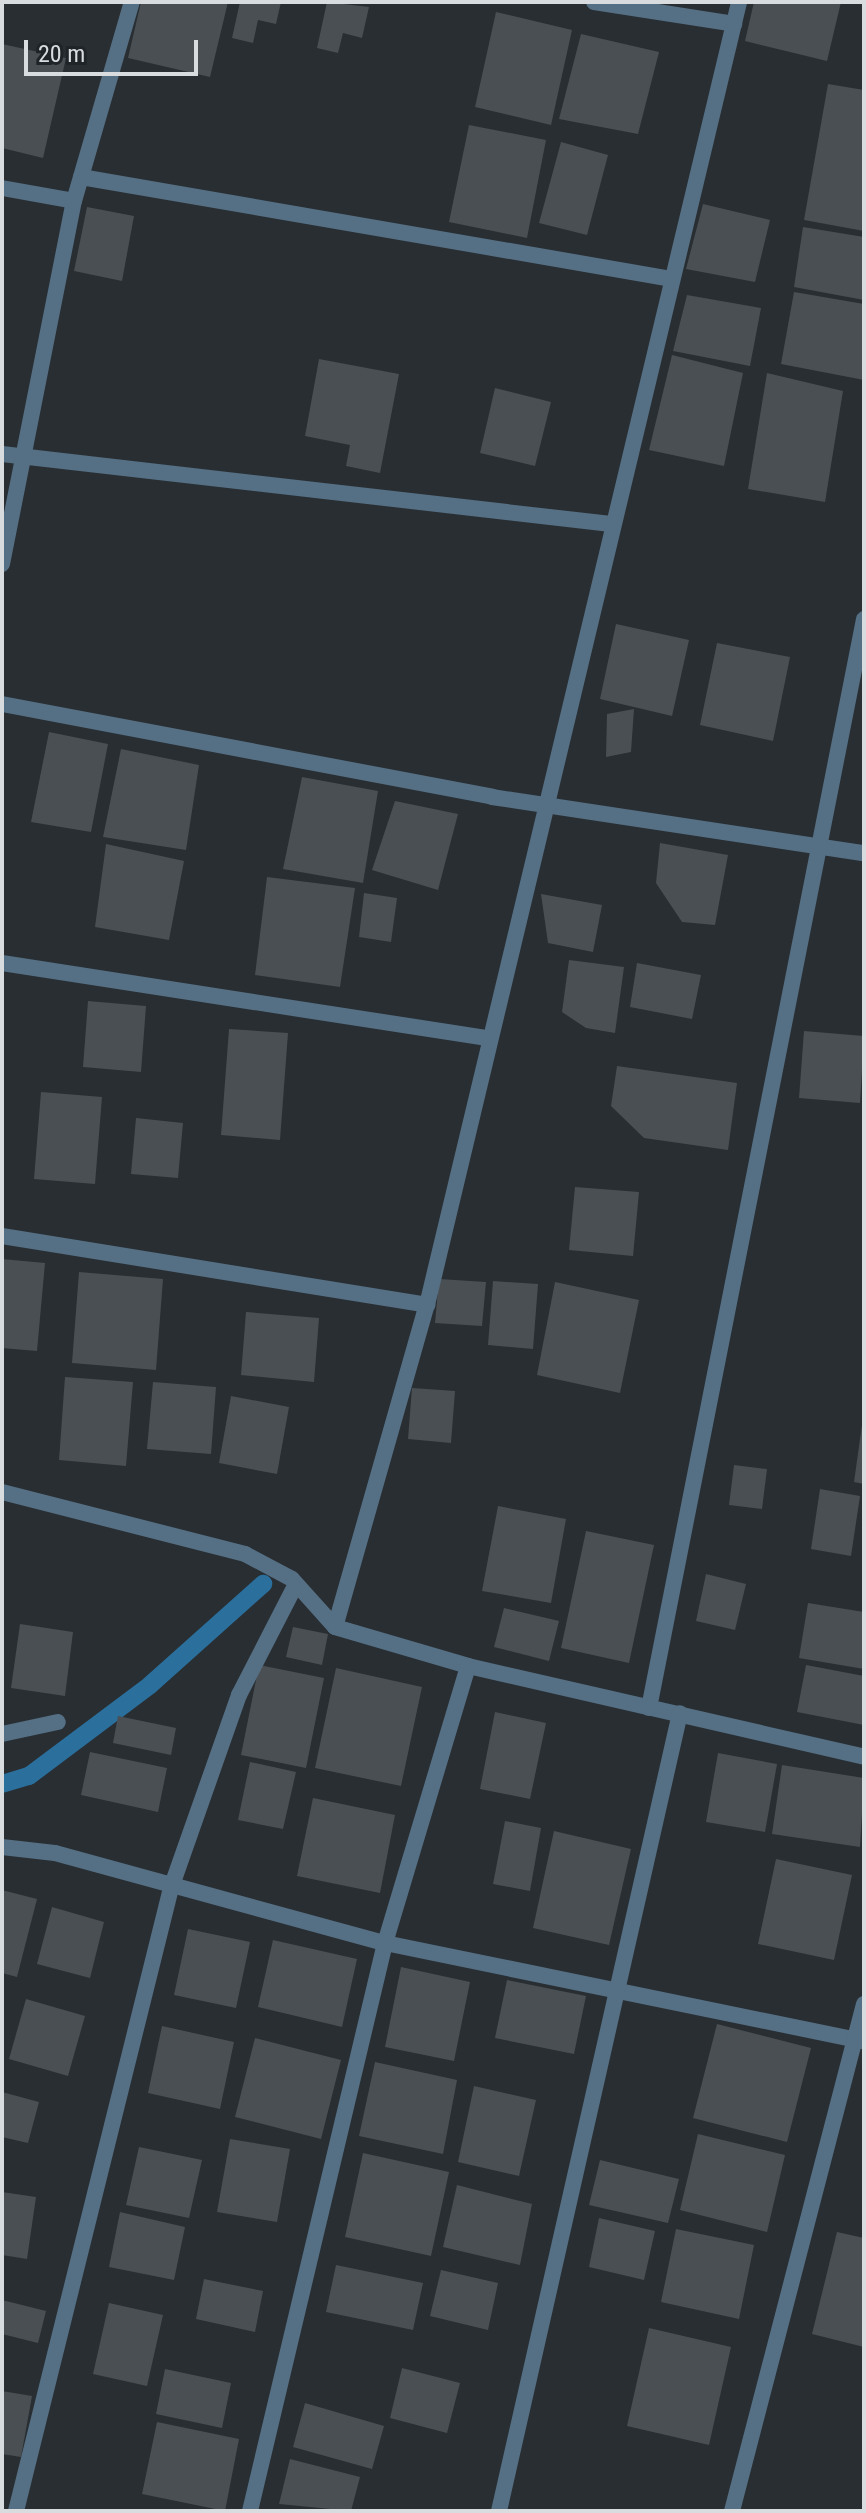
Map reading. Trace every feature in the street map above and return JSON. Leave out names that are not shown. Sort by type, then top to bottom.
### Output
[{"type":"street","points":[[2,564],[27,458],[74,201],[132,2]]},
{"type":"street","points":[[594,2],[734,24]]},
{"type":"street","points":[[335,1627],[427,1305],[543,804],[739,2]]},
{"type":"street","points":[[81,177],[672,279]]},
{"type":"street","points":[[2,188],[74,201]]},
{"type":"street","points":[[2,454],[611,524]]},
{"type":"street","points":[[649,1708],[864,619]]},
{"type":"street","points":[[2,704],[543,804],[864,853]]},
{"type":"street","points":[[2,963],[489,1038]]},
{"type":"street","points":[[2,1236],[427,1305]]},
{"type":"street","points":[[2,1492],[245,1554],[292,1579],[294,1588],[335,1627],[468,1666],[864,1757]]},
{"type":"street","points":[[16,2511],[171,1888],[239,1695],[294,1588]]},
{"type":"street","points":[[250,2511],[385,1943],[468,1666]]},
{"type":"street","points":[[499,2511],[680,1713]]},
{"type":"street","points":[[2,1734],[58,1722]]},
{"type":"street","points":[[2,1847],[55,1853],[171,1888],[385,1943],[860,2040]]},
{"type":"street","points":[[732,2511],[860,2040],[864,2004]]},
{"type":"building","points":[[141,2],[228,2],[210,77],[128,58]]},
{"type":"building","points":[[240,2],[281,2],[276,24],[258,20],[253,43],[232,38]]},
{"type":"building","points":[[327,2],[369,7],[362,38],[343,33],[338,53],[317,48]]},
{"type":"building","points":[[754,2],[841,2],[827,61],[745,41]]},
{"type":"building","points":[[496,12],[572,30],[551,125],[475,107]]},
{"type":"building","points":[[581,34],[659,52],[638,134],[559,119]]},
{"type":"building","points":[[2,44],[66,58],[43,158],[2,148]]},
{"type":"building","points":[[828,84],[864,90],[864,231],[804,220]]},
{"type":"building","points":[[469,125],[546,140],[527,238],[449,222]]},
{"type":"building","points":[[561,142],[608,155],[587,235],[539,223]]},
{"type":"building","points":[[703,204],[770,220],[755,282],[686,269]]},
{"type":"building","points":[[87,207],[134,216],[122,281],[74,271]]},
{"type":"building","points":[[803,227],[864,237],[864,300],[794,287]]},
{"type":"building","points":[[794,292],[864,304],[864,380],[781,364]]},
{"type":"building","points":[[687,295],[761,308],[750,366],[673,351]]},
{"type":"building","points":[[672,355],[743,373],[724,466],[649,450]]},
{"type":"building","points":[[319,359],[399,374],[380,473],[346,466],[350,445],[305,436]]},
{"type":"building","points":[[767,373],[843,391],[825,502],[748,489]]},
{"type":"building","points":[[495,388],[551,402],[535,466],[480,453]]},
{"type":"building","points":[[616,624],[689,640],[672,716],[600,699]]},
{"type":"building","points":[[717,643],[790,657],[773,741],[700,725]]},
{"type":"building","points":[[634,709],[631,752],[606,757],[607,714]]},
{"type":"building","points":[[49,732],[108,744],[91,832],[31,822]]},
{"type":"building","points":[[121,749],[199,765],[186,850],[103,837]]},
{"type":"building","points":[[302,777],[378,791],[363,883],[283,869]]},
{"type":"building","points":[[395,801],[458,814],[438,890],[372,870]]},
{"type":"building","points":[[660,843],[728,855],[715,925],[682,922],[656,883]]},
{"type":"building","points":[[106,844],[184,861],[169,940],[95,927]]},
{"type":"building","points":[[267,877],[355,888],[340,987],[255,975]]},
{"type":"building","points":[[364,893],[397,898],[391,942],[359,937]]},
{"type":"building","points":[[541,894],[602,905],[593,952],[548,943]]},
{"type":"building","points":[[569,960],[624,967],[615,1033],[586,1028],[562,1012]]},
{"type":"building","points":[[637,963],[701,975],[692,1019],[630,1007]]},
{"type":"building","points":[[88,1001],[146,1006],[141,1072],[83,1067]]},
{"type":"building","points":[[229,1029],[288,1033],[280,1140],[221,1135]]},
{"type":"building","points":[[804,1031],[864,1036],[860,1103],[799,1098]]},
{"type":"building","points":[[617,1066],[737,1083],[728,1150],[644,1138],[611,1106]]},
{"type":"building","points":[[41,1092],[102,1097],[95,1184],[34,1179]]},
{"type":"building","points":[[136,1118],[183,1123],[178,1178],[131,1174]]},
{"type":"building","points":[[575,1187],[639,1192],[633,1256],[569,1250]]},
{"type":"building","points":[[2,1259],[45,1263],[37,1351],[2,1348]]},
{"type":"building","points":[[79,1272],[163,1279],[156,1370],[72,1363]]},
{"type":"building","points":[[439,1279],[486,1282],[482,1326],[435,1323]]},
{"type":"building","points":[[493,1281],[538,1284],[533,1349],[488,1345]]},
{"type":"building","points":[[555,1282],[639,1300],[620,1393],[537,1375]]},
{"type":"building","points":[[246,1312],[319,1318],[314,1382],[241,1375]]},
{"type":"building","points":[[65,1377],[133,1382],[126,1466],[59,1460]]},
{"type":"building","points":[[153,1382],[216,1387],[211,1454],[147,1449]]},
{"type":"building","points":[[412,1388],[455,1391],[451,1443],[408,1439]]},
{"type":"building","points":[[231,1396],[289,1407],[277,1474],[219,1463]]},
{"type":"building","points":[[864,1425],[864,1484],[854,1482]]},
{"type":"building","points":[[734,1465],[767,1469],[762,1509],[729,1505]]},
{"type":"building","points":[[820,1489],[860,1496],[851,1556],[811,1549]]},
{"type":"building","points":[[498,1506],[566,1519],[551,1603],[482,1591]]},
{"type":"building","points":[[586,1531],[654,1545],[629,1663],[561,1648]]},
{"type":"building","points":[[706,1574],[746,1584],[735,1630],[696,1621]]},
{"type":"building","points":[[808,1603],[864,1612],[864,1669],[799,1658]]},
{"type":"building","points":[[504,1608],[559,1621],[549,1661],[494,1647]]},
{"type":"building","points":[[20,1624],[73,1632],[65,1696],[11,1688]]},
{"type":"building","points":[[293,1627],[328,1634],[322,1665],[286,1657]]},
{"type":"building","points":[[259,1665],[324,1678],[306,1768],[241,1755]]},
{"type":"building","points":[[806,1665],[864,1676],[864,1725],[797,1712]]},
{"type":"building","points":[[336,1668],[422,1687],[401,1786],[315,1768]]},
{"type":"building","points":[[495,1712],[546,1723],[530,1799],[480,1789]]},
{"type":"building","points":[[118,1716],[176,1728],[171,1755],[113,1743]]},
{"type":"building","points":[[90,1752],[167,1768],[158,1812],[81,1795]]},
{"type":"building","points":[[718,1753],[777,1764],[765,1832],[706,1822]]},
{"type":"building","points":[[250,1762],[296,1772],[283,1829],[238,1820]]},
{"type":"building","points":[[782,1765],[864,1778],[860,1847],[772,1834]]},
{"type":"building","points":[[313,1798],[395,1815],[380,1893],[297,1876]]},
{"type":"building","points":[[505,1821],[541,1828],[530,1891],[493,1884]]},
{"type":"building","points":[[554,1831],[631,1849],[609,1945],[533,1928]]},
{"type":"building","points":[[776,1859],[852,1875],[834,1960],[758,1944]]},
{"type":"building","points":[[2,1890],[37,1899],[17,1977],[2,1973]]},
{"type":"building","points":[[52,1907],[104,1922],[90,1978],[37,1964]]},
{"type":"building","points":[[188,1929],[250,1942],[236,2008],[174,1995]]},
{"type":"building","points":[[273,1940],[357,1959],[342,2027],[258,2007]]},
{"type":"building","points":[[401,1967],[470,1982],[454,2061],[385,2047]]},
{"type":"building","points":[[507,1980],[586,1996],[574,2054],[495,2038]]},
{"type":"building","points":[[26,1999],[85,2016],[68,2076],[9,2059]]},
{"type":"building","points":[[717,2024],[811,2048],[787,2142],[693,2118]]},
{"type":"building","points":[[162,2026],[234,2042],[220,2109],[148,2093]]},
{"type":"building","points":[[255,2038],[341,2060],[321,2139],[235,2117]]},
{"type":"building","points":[[375,2062],[457,2080],[443,2154],[359,2136]]},
{"type":"building","points":[[474,2086],[536,2100],[519,2176],[458,2162]]},
{"type":"building","points":[[2,2092],[39,2102],[28,2143],[2,2137]]},
{"type":"building","points":[[698,2134],[785,2155],[767,2232],[680,2210]]},
{"type":"building","points":[[230,2139],[290,2149],[277,2222],[217,2212]]},
{"type":"building","points":[[139,2147],[202,2160],[189,2218],[126,2205]]},
{"type":"building","points":[[363,2153],[449,2172],[431,2256],[345,2237]]},
{"type":"building","points":[[600,2160],[679,2179],[668,2223],[589,2205]]},
{"type":"building","points":[[457,2185],[532,2204],[520,2265],[443,2247]]},
{"type":"building","points":[[2,2192],[36,2197],[27,2259],[2,2255]]},
{"type":"building","points":[[120,2212],[185,2227],[174,2280],[109,2267]]},
{"type":"building","points":[[599,2218],[655,2231],[644,2280],[589,2267]]},
{"type":"building","points":[[676,2229],[754,2245],[739,2319],[661,2302]]},
{"type":"building","points":[[837,2232],[864,2238],[864,2347],[812,2334]]},
{"type":"building","points":[[336,2265],[423,2283],[413,2330],[326,2312]]},
{"type":"building","points":[[441,2270],[498,2283],[488,2330],[430,2316]]},
{"type":"building","points":[[204,2279],[263,2291],[255,2332],[196,2319]]},
{"type":"building","points":[[2,2300],[46,2311],[38,2343],[2,2334]]},
{"type":"building","points":[[109,2303],[163,2315],[147,2386],[93,2374]]},
{"type":"building","points":[[649,2328],[731,2347],[709,2445],[627,2426]]},
{"type":"building","points":[[402,2368],[460,2383],[447,2433],[390,2418]]},
{"type":"building","points":[[165,2369],[231,2383],[222,2428],[156,2414]]},
{"type":"building","points":[[2,2391],[32,2396],[21,2457],[2,2454]]},
{"type":"building","points":[[305,2403],[384,2426],[372,2469],[293,2447]]},
{"type":"building","points":[[157,2422],[239,2439],[225,2511],[142,2494]]},
{"type":"building","points":[[290,2459],[360,2477],[351,2511],[279,2504]]},
{"type":"waterway","points":[[2,1784],[29,1776],[150,1685],[263,1584]]}]
